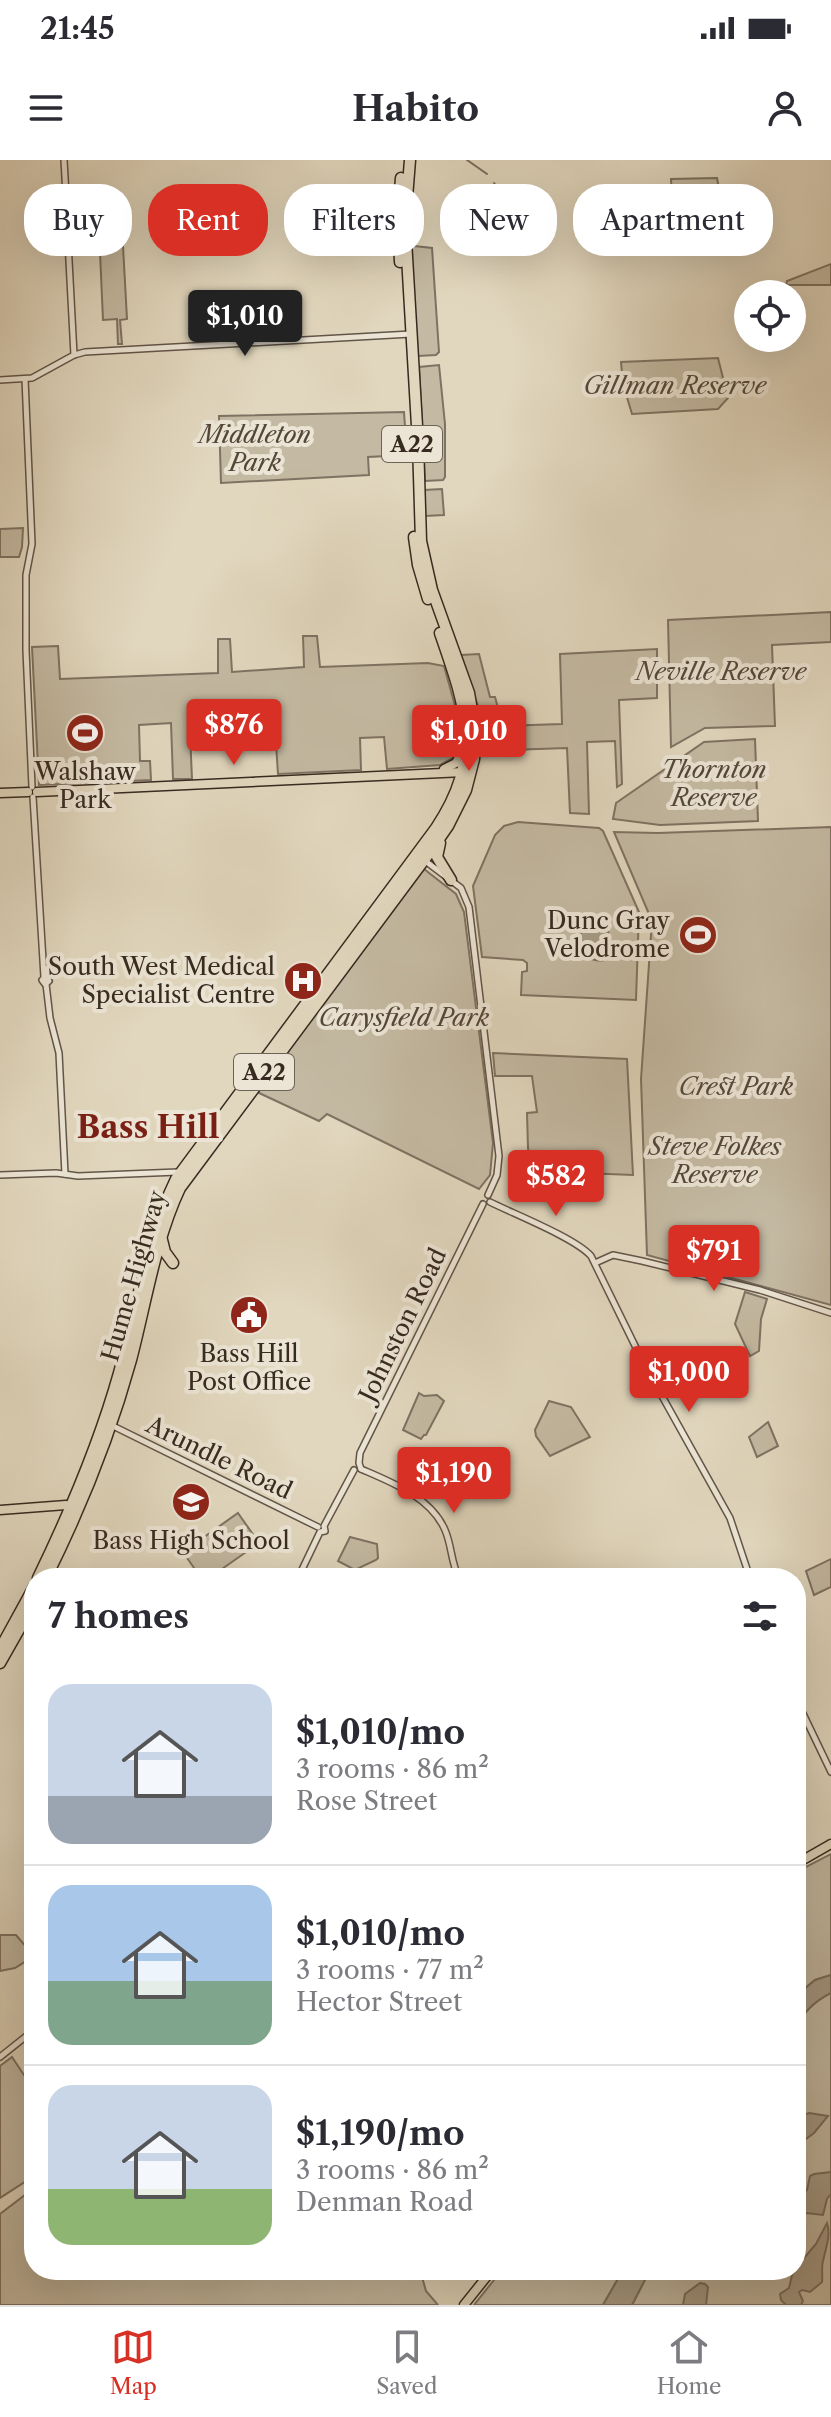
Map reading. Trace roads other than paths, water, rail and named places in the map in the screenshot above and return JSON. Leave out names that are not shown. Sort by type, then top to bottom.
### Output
[{"type":"highway","name":"Hume Highway","points":[[403,160],[398,217],[418,443],[421,541],[432,590],[473,708],[476,744],[453,801],[420,857]]},
{"type":"highway","name":"Hume Highway","points":[[106,1422],[165,1204],[183,1175],[420,857],[448,826],[466,790],[467,734],[461,695],[425,589],[416,551],[405,223],[410,160]]},
{"type":"highway","points":[[448,826],[436,854],[451,880]]},
{"type":"highway","name":"Hume Highway","points":[[50,1568],[76,1509],[131,1359],[162,1238],[183,1175]]},
{"type":"highway","points":[[152,1276],[172,1264],[162,1238]]},
{"type":"highway","name":"Hume Highway","points":[[44,1568],[76,1509]]},
{"type":"highway","points":[[0,1649],[24,1605]]},
{"type":"highway","points":[[0,1663],[24,1621]]},
{"type":"main road","points":[[431,772],[456,763],[467,734]]},
{"type":"main road","points":[[431,772],[453,779],[453,801]]},
{"type":"main road","points":[[0,793],[431,772],[466,773]]},
{"type":"main road","points":[[0,1510],[66,1505],[76,1509]]},
{"type":"main road","points":[[806,1858],[831,1844]]},
{"type":"main road","points":[[464,2305],[484,2280]]},
{"type":"street","points":[[64,160],[66,195],[62,199],[66,204],[74,355]]},
{"type":"street","points":[[0,380],[38,376],[85,352],[409,334]]},
{"type":"street","points":[[25,379],[32,544],[26,575],[26,650],[33,792],[45,980],[60,1063],[65,1174]]},
{"type":"street","name":"Johnston Road","points":[[303,1568],[321,1528],[358,1467],[360,1453],[487,1200],[498,1170],[498,1146],[469,907],[461,888],[420,857]]},
{"type":"street","points":[[0,1175],[183,1175]]},
{"type":"street","points":[[487,1200],[585,1250],[595,1263],[643,1362],[730,1518],[747,1568]]},
{"type":"street","points":[[595,1263],[613,1255],[642,1261],[760,1290],[831,1313]]},
{"type":"street","name":"Arundle Road","points":[[106,1422],[321,1528]]},
{"type":"street","points":[[358,1467],[414,1495],[435,1513],[448,1537],[454,1568]]},
{"type":"street","points":[[806,1720],[831,1772]]},
{"type":"street","points":[[0,2057],[24,2038]]},
{"type":"waterway","points":[[467,160],[487,174]]},
{"type":"place","name":"Walshaw Park","points":[[85,733]]},
{"type":"place","name":"Dunc Gray Velodrome","points":[[698,935]]},
{"type":"place","name":"South West Medical Specialist Centre","points":[[303,981]]},
{"type":"place","name":"Bass Hill Post Office","points":[[249,1315]]},
{"type":"place","name":"Bass High School","points":[[191,1502]]},
{"type":"district","name":"Bass Hill","points":[[148,1127]]},
{"type":"park label","name":"Gillman Reserve","points":[[675,386]]},
{"type":"park label","name":"Middleton Park","points":[[255,449]]},
{"type":"park label","name":"Neville Reserve","points":[[721,672]]},
{"type":"park label","name":"Thornton Reserve","points":[[714,784]]},
{"type":"park label","name":"Carysfield Park","points":[[404,1018]]},
{"type":"park label","name":"Crest Park","points":[[736,1087]]},
{"type":"park label","name":"Steve Folkes Reserve","points":[[715,1161]]}]
